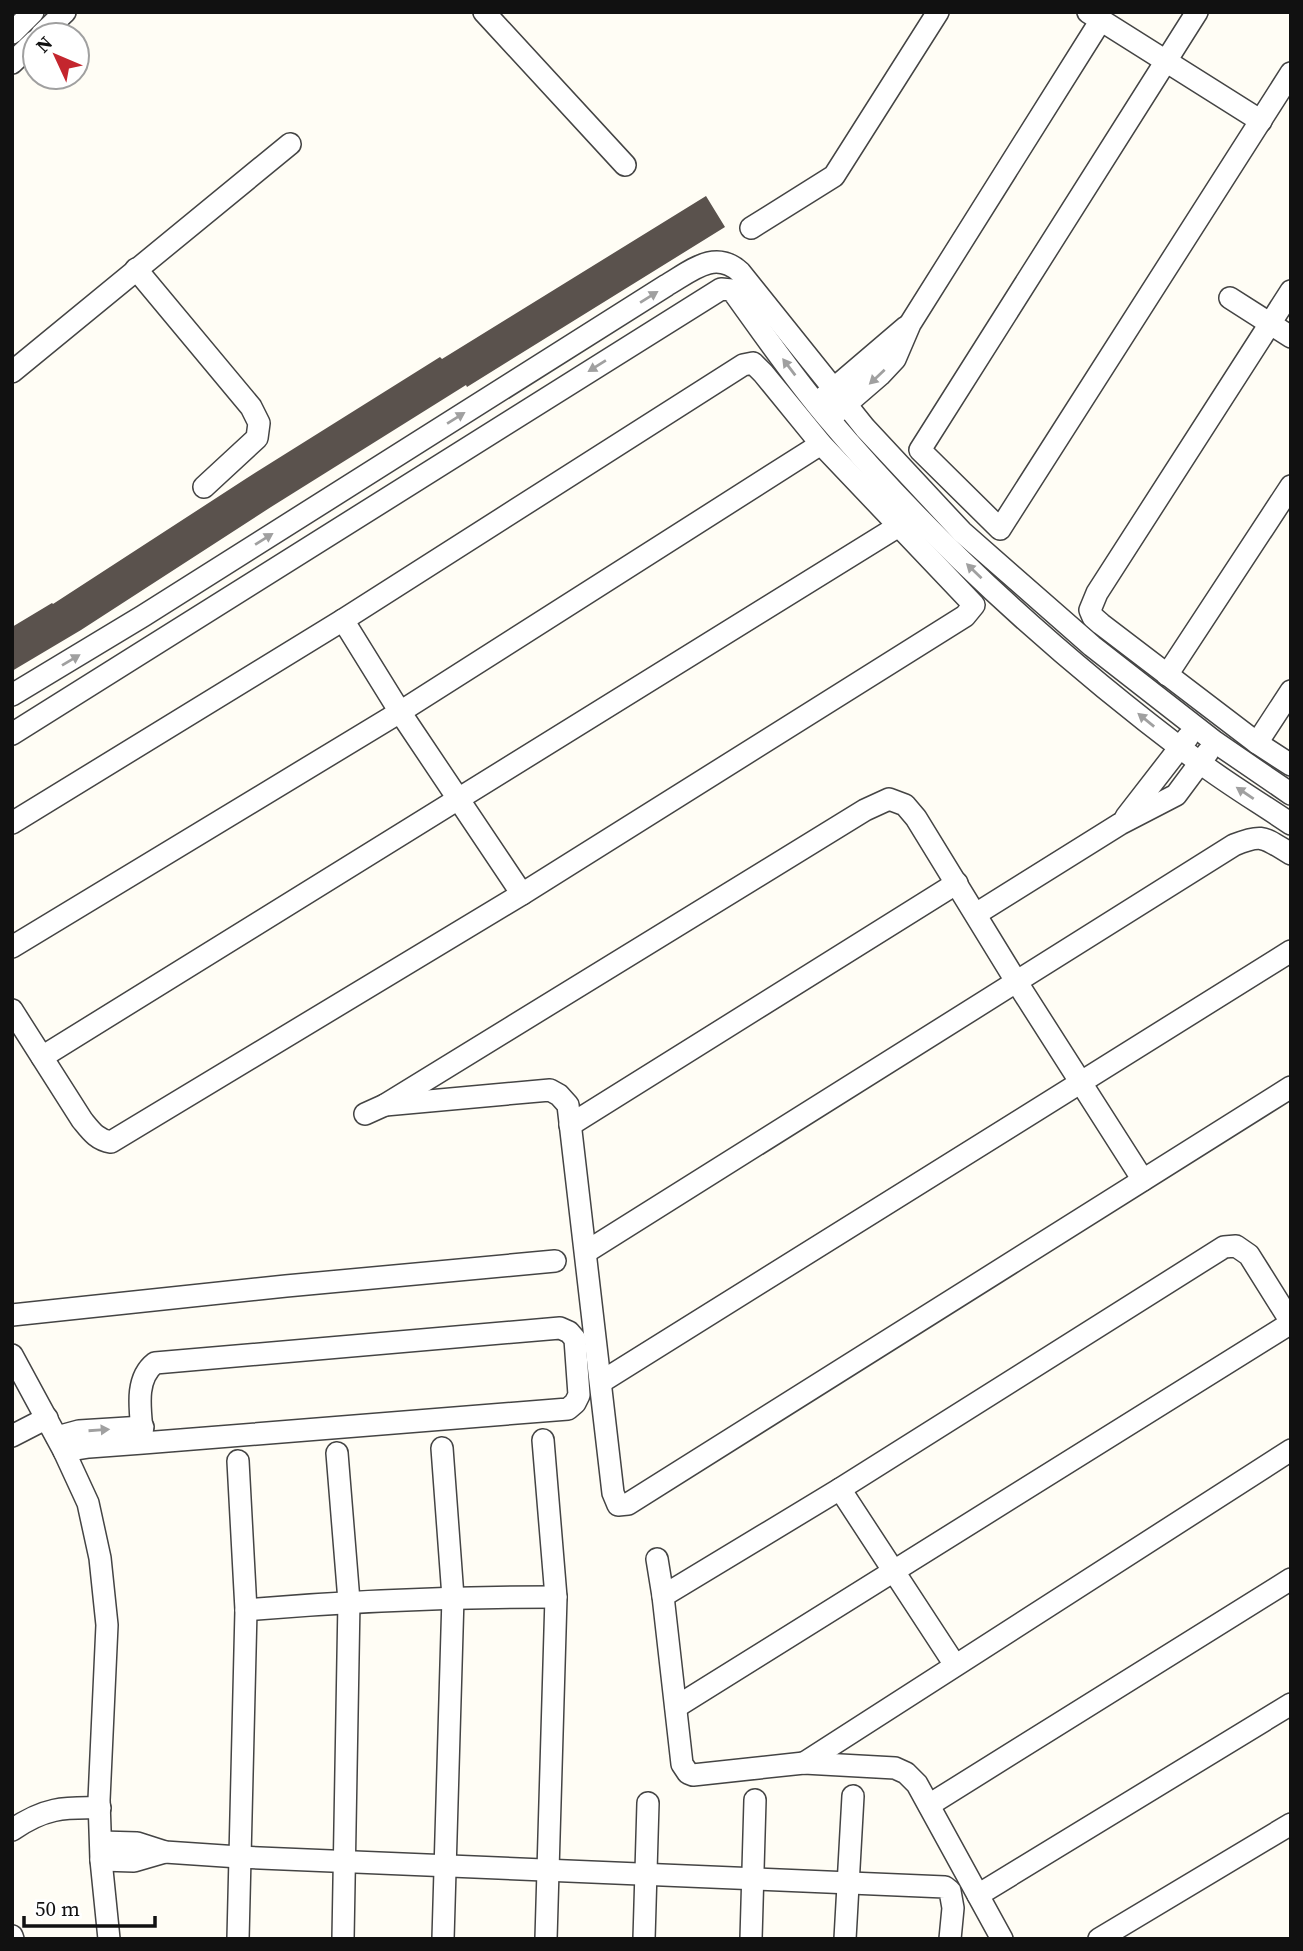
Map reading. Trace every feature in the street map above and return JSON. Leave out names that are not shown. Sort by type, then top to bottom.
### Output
[{"type":"street","points":[[12,33],[33,12]]},
{"type":"street","points":[[484,12],[625,165]]},
{"type":"street","points":[[751,228],[834,176],[938,12]]},
{"type":"street","points":[[1197,12],[920,450],[1000,529],[1291,74]]},
{"type":"street","points":[[822,411],[840,398],[911,324],[1095,16],[1261,121]]},
{"type":"street","points":[[12,372],[290,144]]},
{"type":"street","points":[[12,695],[143,616],[706,263],[722,262],[731,264],[740,272],[840,398],[944,513],[1092,646],[1215,742],[1291,794]]},
{"type":"street","points":[[706,263],[711,294]]},
{"type":"street","points":[[136,269],[251,407],[259,423],[257,438],[204,487]]},
{"type":"street","points":[[12,734],[721,289],[732,290],[822,411],[907,507],[1005,601],[1066,656],[1199,763],[1291,824]]},
{"type":"street","points":[[1291,291],[1091,603],[1090,610],[1093,617],[1167,675],[1257,743],[1291,765]]},
{"type":"street","points":[[1230,298],[1291,337]]},
{"type":"street","points":[[12,823],[343,620],[743,365],[753,363],[763,373],[821,444],[897,527],[973,602],[973,609],[522,894],[111,1142],[102,1141],[89,1128],[12,1010]]},
{"type":"street","points":[[429,435],[445,461]]},
{"type":"street","points":[[12,947],[400,712],[821,444]]},
{"type":"street","points":[[1167,675],[1291,486]]},
{"type":"street","points":[[42,1057],[897,527]]},
{"type":"street","points":[[1005,601],[1019,583]]},
{"type":"street","points":[[143,616],[159,641]]},
{"type":"street","points":[[343,620],[400,712],[522,894]]},
{"type":"street","points":[[1257,743],[1291,691]]},
{"type":"street","points":[[1120,824],[1196,727]]},
{"type":"street","points":[[976,914],[1120,824],[1176,794],[1215,742]]},
{"type":"street","points":[[365,1114],[385,1105],[865,810],[888,799],[905,805],[957,883],[1016,982],[1143,1180]]},
{"type":"street","points":[[586,1252],[1234,845],[1254,837],[1263,838],[1291,854]]},
{"type":"street","points":[[570,1125],[957,883]]},
{"type":"street","points":[[601,1382],[1291,951]]},
{"type":"street","points":[[385,1105],[550,1090],[568,1105],[613,1493],[618,1504],[628,1504],[1291,1087]]},
{"type":"street","points":[[663,1596],[840,1489],[1224,1247],[1236,1246],[1250,1255],[1291,1322],[676,1707]]},
{"type":"street","points":[[12,1315],[555,1261]]},
{"type":"street","points":[[12,1436],[56,1435],[89,1447],[143,1435],[568,1409],[579,1395],[575,1339],[560,1328],[155,1363],[146,1370],[140,1384],[143,1435]]},
{"type":"street","points":[[12,1355],[56,1435],[88,1503],[100,1558],[107,1625],[100,1808],[101,1851],[109,1939]]},
{"type":"street","points":[[543,1440],[556,1597],[546,1939]]},
{"type":"street","points":[[442,1448],[453,1597],[443,1939]]},
{"type":"street","points":[[804,1763],[1291,1450]]},
{"type":"street","points":[[337,1453],[349,1601],[343,1939]]},
{"type":"street","points":[[238,1461],[246,1610],[238,1939]]},
{"type":"street","points":[[840,1489],[956,1665]]},
{"type":"street","points":[[657,1559],[682,1765],[688,1773],[693,1775],[804,1763],[895,1768],[906,1773],[917,1784],[1002,1939]]},
{"type":"street","points":[[929,1805],[1291,1578]]},
{"type":"street","points":[[246,1610],[349,1601],[556,1597]]},
{"type":"street","points":[[978,1895],[1291,1704]]},
{"type":"street","points":[[845,1939],[853,1796]]},
{"type":"street","points":[[751,1939],[755,1800]]},
{"type":"street","points":[[644,1939],[648,1803]]},
{"type":"street","points":[[12,1830],[26,1821],[63,1807],[100,1808]]},
{"type":"street","points":[[1099,1939],[1291,1824]]},
{"type":"street","points":[[101,1851],[134,1861],[165,1852],[945,1887],[950,1891],[953,1908],[950,1939]]},
{"type":"building","points":[[706,196],[725,227],[467,387],[466,385],[12,671],[12,627],[53,604],[440,357],[442,359]]}]
